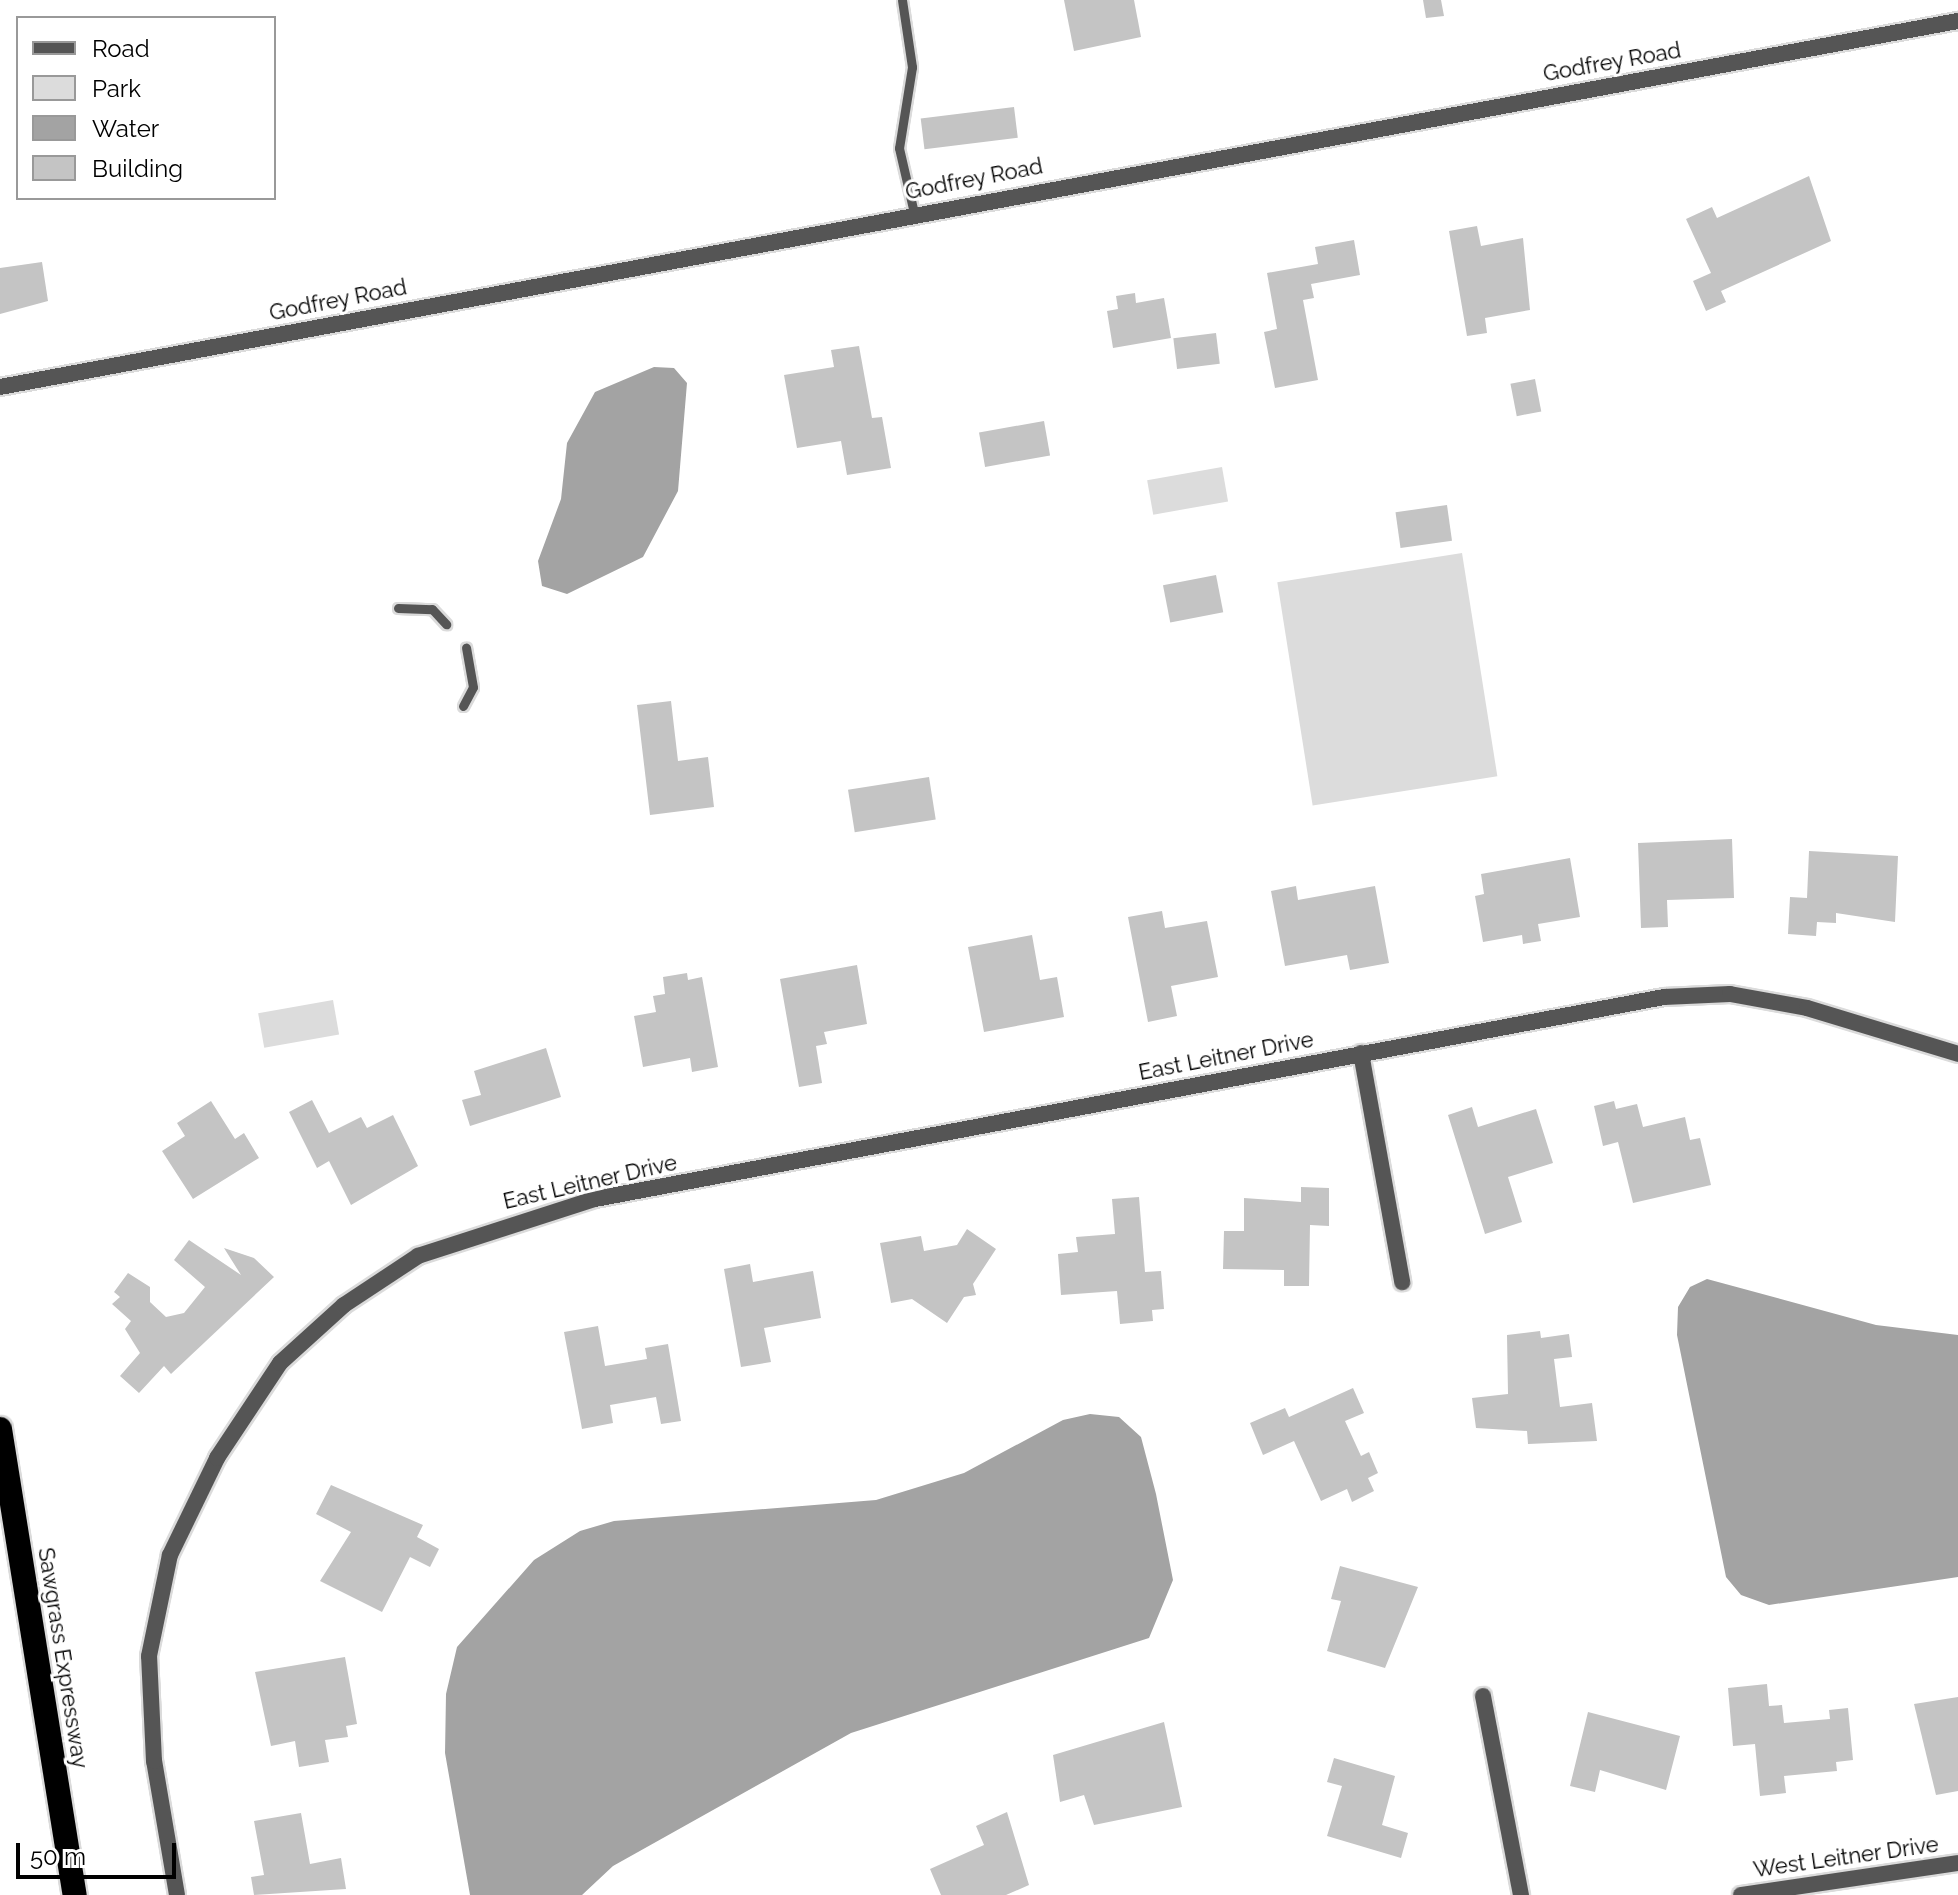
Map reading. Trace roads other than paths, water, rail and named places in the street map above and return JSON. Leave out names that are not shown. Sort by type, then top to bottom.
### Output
[{"type":"highway","name":"Sawgrass Expressway","points":[[0,1429],[75,1895]]},
{"type":"street","name":"Godfrey Road","points":[[0,387],[914,213],[1958,21]]},
{"type":"street","name":"East Leitner Drive","points":[[177,1895],[154,1761],[149,1656],[170,1555],[217,1458],[280,1363],[344,1305],[418,1256],[533,1214],[1664,997],[1730,994],[1807,1008],[1958,1054]]},
{"type":"street","points":[[1361,1053],[1402,1282]]},
{"type":"street","points":[[1483,1696],[1521,1895]]},
{"type":"street","name":"West Leitner Drive","points":[[1741,1895],[1958,1863]]},
{"type":"lane","points":[[902,0],[912,67],[899,148],[914,213]]},
{"type":"lane","points":[[398,608],[432,609],[446,624]]},
{"type":"lane","points":[[463,706],[473,687],[466,648]]},
{"type":"water","points":[[654,367],[674,368],[687,383],[678,491],[643,557],[567,594],[542,586],[538,561],[561,499],[567,443],[595,392]]},
{"type":"water","points":[[1707,1279],[1876,1325],[1958,1335],[1958,1577],[1769,1605],[1741,1595],[1726,1577],[1677,1335],[1678,1307],[1690,1287]]},
{"type":"water","points":[[1090,1414],[1119,1417],[1141,1437],[1173,1580],[1149,1638],[851,1733],[613,1866],[582,1895],[470,1895],[445,1753],[446,1694],[457,1647],[534,1560],[580,1531],[614,1521],[876,1500],[964,1473],[1063,1420]]}]
